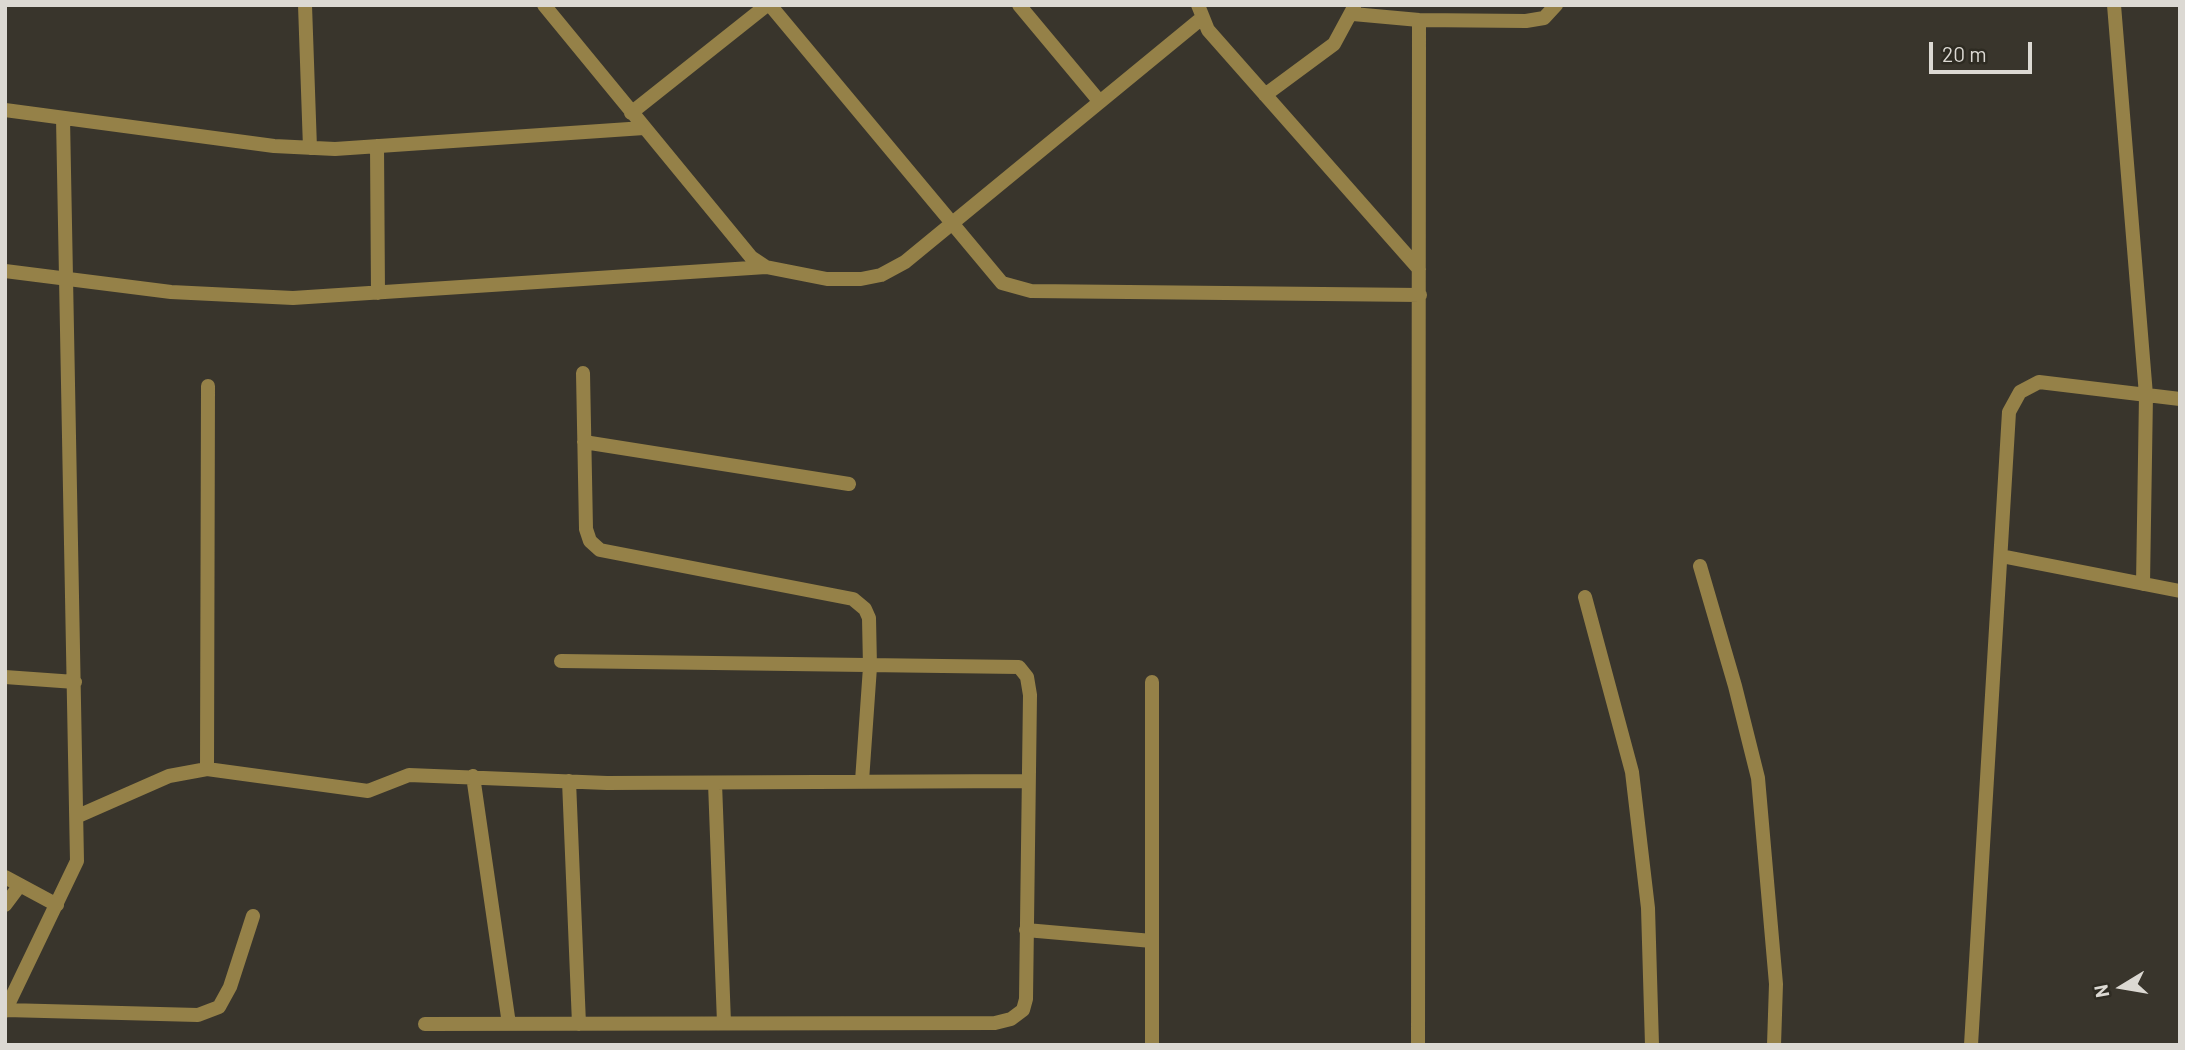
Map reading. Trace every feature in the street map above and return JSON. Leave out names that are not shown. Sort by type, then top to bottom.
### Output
[{"type":"street","points":[[305,5],[310,148]]},
{"type":"street","points":[[544,5],[737,243],[766,267]]},
{"type":"street","points":[[631,113],[768,5],[1002,283],[1031,291],[1420,295]]},
{"type":"street","points":[[1019,5],[1100,102]]},
{"type":"street","points":[[1265,95],[1334,44],[1354,9],[1419,20],[1526,21],[1544,18],[1556,5]]},
{"type":"street","points":[[2114,5],[2146,395],[2143,584]]},
{"type":"street","points":[[5,271],[171,292],[293,298],[766,267],[827,279],[861,279],[881,275],[905,262],[1100,102],[1200,12],[1208,30],[1419,269]]},
{"type":"street","points":[[1418,1045],[1419,20]]},
{"type":"street","points":[[5,110],[274,146],[310,148],[644,128]]},
{"type":"street","points":[[63,118],[64,277],[78,861],[6,1011],[198,1015],[219,1007],[230,987],[253,916]]},
{"type":"street","points":[[377,146],[378,293]]},
{"type":"street","points":[[583,373],[586,529],[590,541],[600,550],[853,600],[865,608],[869,618],[870,667],[862,781]]},
{"type":"street","points":[[1971,1045],[2010,412],[2020,392],[2039,382],[2180,399]]},
{"type":"street","points":[[207,769],[208,386]]},
{"type":"street","points":[[584,442],[849,484]]},
{"type":"street","points":[[2001,556],[2180,591]]},
{"type":"street","points":[[1700,566],[1735,685],[1758,778],[1776,984],[1774,1045]]},
{"type":"street","points":[[1585,597],[1632,772],[1648,908],[1652,1045]]},
{"type":"street","points":[[425,1024],[995,1023],[1012,1019],[1023,1010],[1026,999],[1026,781],[1030,695],[1027,677],[1019,667],[561,661]]},
{"type":"street","points":[[5,677],[75,682]]},
{"type":"street","points":[[1152,682],[1152,1045]]},
{"type":"street","points":[[78,816],[169,776],[207,769],[368,791],[410,775],[715,783],[1026,781]]},
{"type":"street","points":[[473,776],[509,1024]]},
{"type":"street","points":[[569,781],[579,1024]]},
{"type":"street","points":[[715,783],[724,1023]]},
{"type":"street","points":[[5,877],[57,905]]},
{"type":"street","points":[[5,905],[20,885]]},
{"type":"street","points":[[1026,930],[1152,941]]}]
